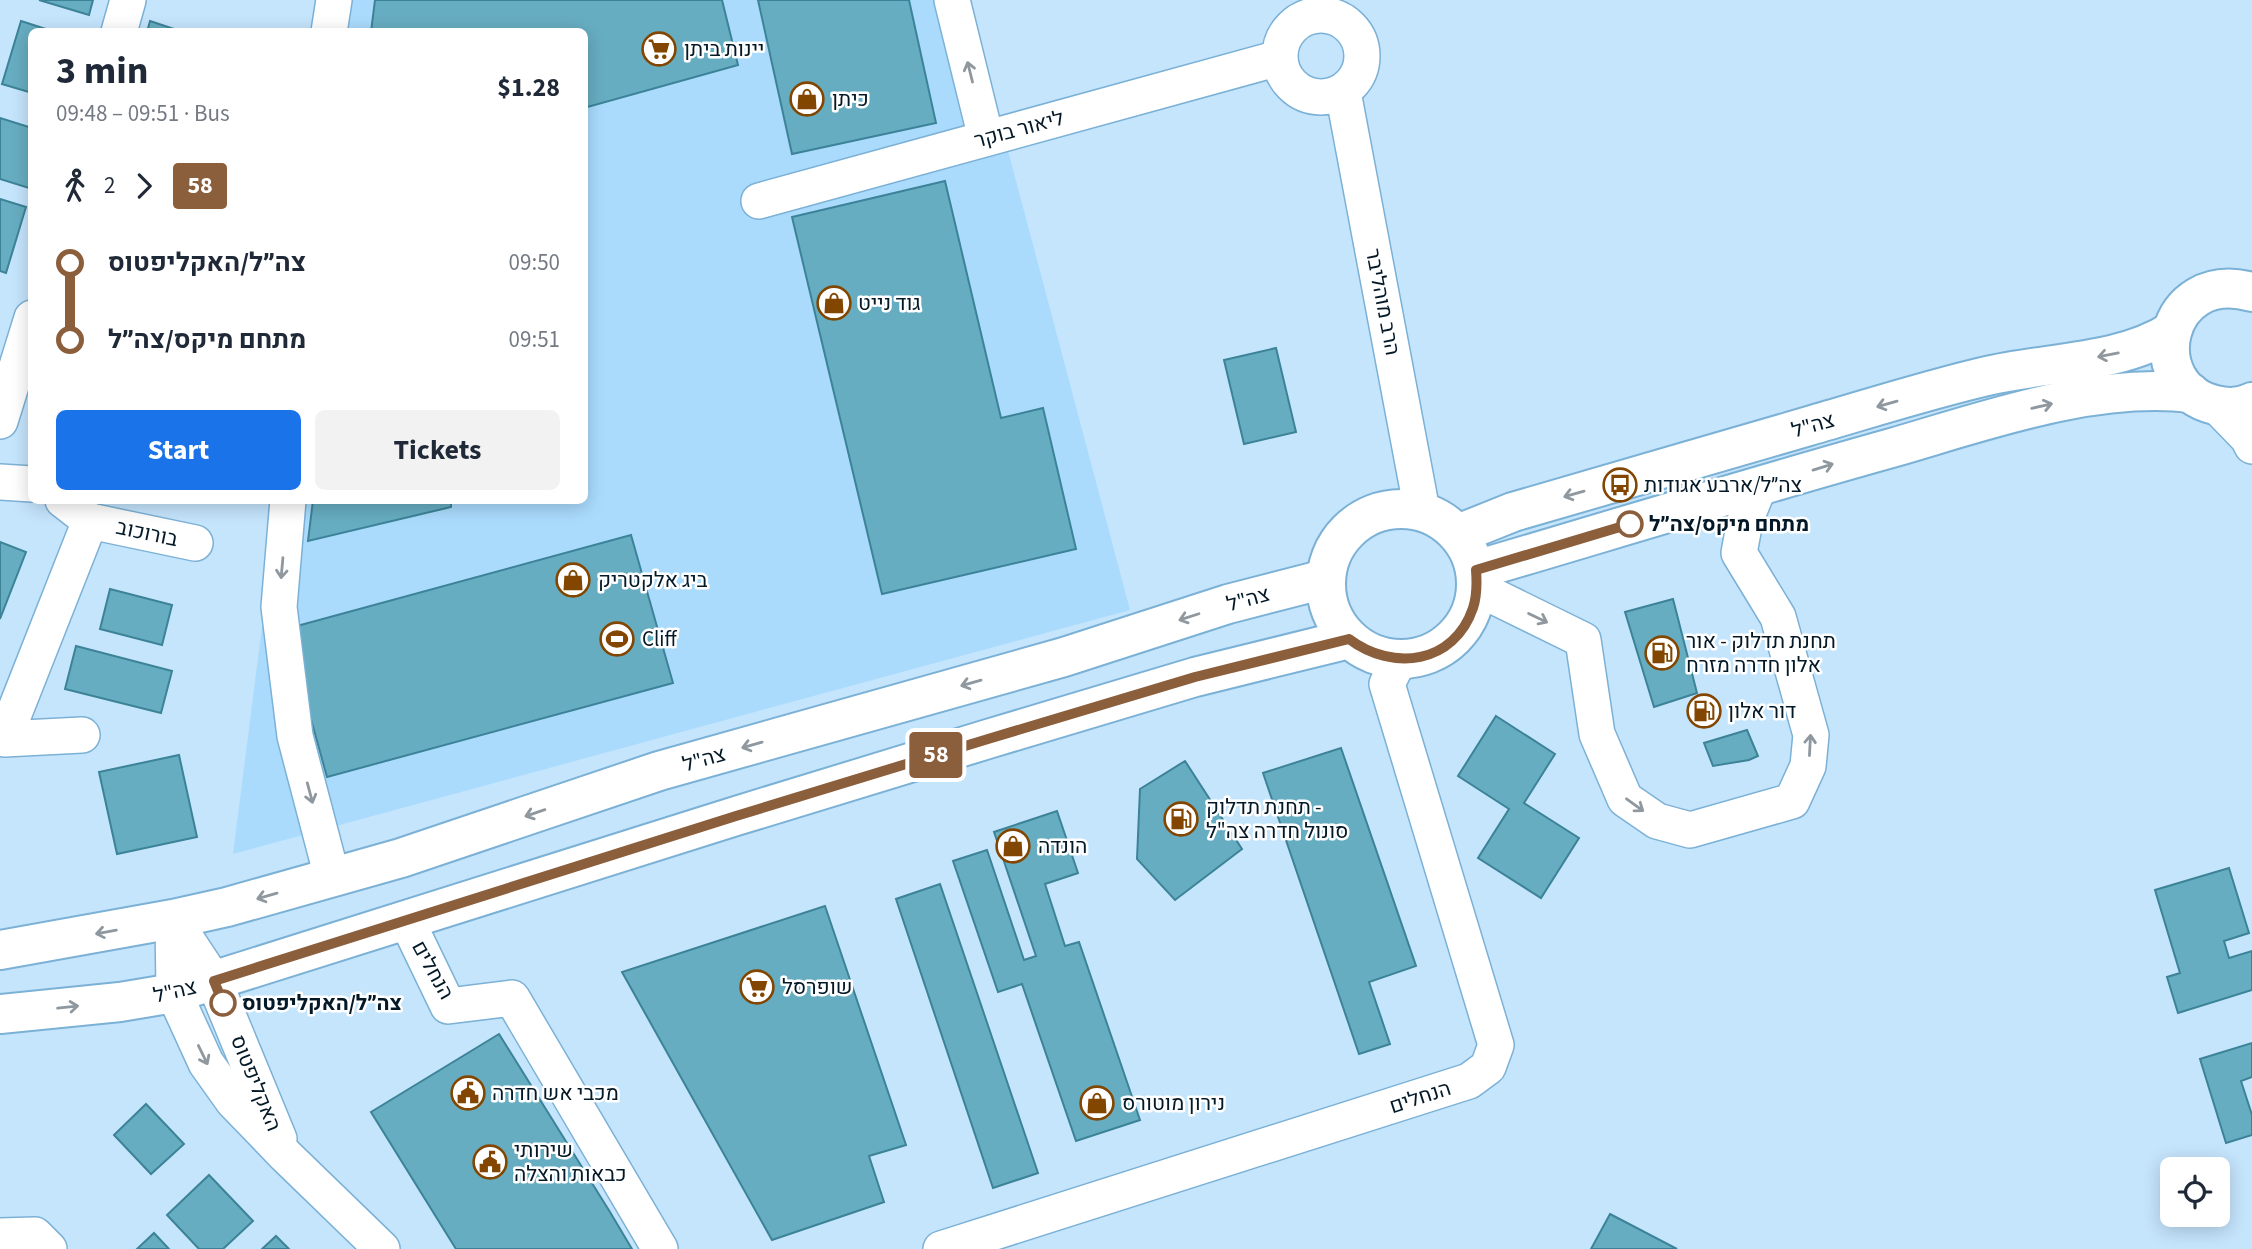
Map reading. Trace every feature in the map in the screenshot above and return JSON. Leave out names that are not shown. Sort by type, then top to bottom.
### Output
[{"type":"main road","points":[[2220,400],[2179,379],[2171,361],[2169,346],[2172,331],[2177,317],[2186,305],[2201,295],[2218,289],[2247,288]]},
{"type":"main road","name":"צה\"ל","points":[[1458,534],[1513,512],[1918,394],[1988,376],[2105,356],[2137,348],[2172,331]]},
{"type":"main road","name":"צה\"ל","points":[[1476,579],[1759,486],[2049,405],[2156,389],[2220,400]]},
{"type":"main road","points":[[1399,508],[1422,511],[1441,519],[1458,534],[1466,545],[1476,579],[1474,607],[1453,640],[1437,651],[1418,658],[1399,660],[1364,650],[1349,639],[1330,612],[1326,596],[1325,579],[1330,557],[1341,537],[1357,522],[1377,512],[1399,508]]},
{"type":"main road","name":"צה\"ל","points":[[0,950],[227,907],[401,858],[659,771],[1064,657],[1228,604],[1325,579]]},
{"type":"main road","name":"צה\"ל","points":[[0,1014],[120,1002],[174,993],[988,739],[1195,677],[1349,639]]},
{"type":"street","points":[[120,28],[128,0]]},
{"type":"street","points":[[330,28],[334,0]]},
{"type":"street","points":[[952,0],[986,138]]},
{"type":"street","points":[[1317,7],[1345,22],[1355,32],[1363,57],[1360,71],[1343,92],[1330,97],[1315,98],[1301,93],[1290,84],[1282,72],[1279,58],[1286,33],[1317,7]]},
{"type":"street","name":"ליאור בוקר","points":[[759,201],[1279,58]]},
{"type":"street","name":"הרב מוהליבר","points":[[1343,92],[1422,511]]},
{"type":"street","points":[[0,421],[28,331]]},
{"type":"street","points":[[2220,400],[2252,446]]},
{"type":"street","points":[[0,482],[28,484]]},
{"type":"street","points":[[1476,579],[1583,640],[1597,734],[1625,799],[1657,821],[1690,830],[1792,801],[1808,766],[1811,735],[1779,617],[1739,553],[1745,522],[1759,486]]},
{"type":"street","points":[[288,504],[279,607],[295,736],[332,877]]},
{"type":"street","points":[[76,511],[4,739],[82,735]]},
{"type":"street","name":"בורוכוב","points":[[76,511],[195,543]]},
{"type":"street","name":"הנחלים","points":[[941,1249],[1469,1081],[1488,1067],[1496,1045],[1387,684],[1399,660]]},
{"type":"street","name":"האקליפטוס","points":[[173,919],[214,981],[285,1155]]},
{"type":"street","name":"האקליפטוס","points":[[173,919],[174,993],[206,1063],[233,1101],[382,1249]]},
{"type":"street","name":"הנחלים","points":[[407,921],[448,1006],[512,998],[660,1249]]},
{"type":"street","points":[[0,1236],[35,1235],[49,1249]]},
{"type":"shaded area","points":[[342,0],[968,0],[1130,610],[233,854],[278,504],[588,504],[588,28],[338,28]]},
{"type":"building","points":[[39,0],[93,0],[89,15]]},
{"type":"building","points":[[375,0],[722,0],[738,65],[588,107],[588,28],[372,28]]},
{"type":"building","points":[[758,0],[909,0],[936,123],[792,154]]},
{"type":"building","points":[[21,21],[43,28],[28,28],[28,92],[2,84]]},
{"type":"building","points":[[150,21],[171,28],[148,28]]},
{"type":"building","points":[[0,118],[28,127],[28,188],[0,179]]},
{"type":"building","points":[[945,181],[1001,418],[1043,408],[1076,549],[882,594],[792,217]]},
{"type":"building","points":[[0,199],[26,207],[6,273],[0,271]]},
{"type":"building","points":[[1276,348],[1296,432],[1244,444],[1224,360]]},
{"type":"building","points":[[313,504],[451,504],[451,507],[308,541]]},
{"type":"building","points":[[631,535],[673,683],[327,777],[286,629]]},
{"type":"building","points":[[0,542],[26,552],[0,619]]},
{"type":"building","points":[[110,589],[172,605],[162,645],[100,629]]},
{"type":"building","name":"תחנת תדלוק - אור אלון חדרה מזרח","points":[[1673,599],[1697,693],[1654,707],[1625,612]]},
{"type":"building","points":[[76,646],[172,671],[161,713],[65,689]]},
{"type":"building","points":[[1496,716],[1555,754],[1524,803],[1579,838],[1541,898],[1478,858],[1509,809],[1458,776]]},
{"type":"building","points":[[1747,730],[1758,756],[1713,766],[1704,743]]},
{"type":"building","points":[[1341,748],[1416,966],[1369,982],[1390,1044],[1359,1054],[1263,773]]},
{"type":"building","points":[[179,755],[197,837],[117,854],[99,772]]},
{"type":"building","name":"תחנת תדלוק - סונול חדרה צה\"ל","points":[[1185,761],[1242,849],[1175,900],[1137,859],[1140,789]]},
{"type":"building","points":[[1057,811],[1078,873],[1045,884],[1065,946],[1079,942],[1140,1120],[1076,1141],[1022,984],[998,992],[953,861],[987,850],[1024,960],[1036,956],[994,832]]},
{"type":"building","points":[[2229,868],[2249,933],[2224,941],[2229,958],[2252,951],[2252,990],[2178,1013],[2167,977],[2180,973],[2155,890]]},
{"type":"building","points":[[940,884],[1038,1173],[993,1188],[896,899]]},
{"type":"building","points":[[825,906],[906,1145],[869,1156],[884,1202],[772,1240],[622,972]]},
{"type":"building","name":"שירותי כבאות והצלה","points":[[499,1034],[632,1249],[456,1249],[371,1112]]},
{"type":"building","points":[[2252,1043],[2252,1077],[2241,1081],[2252,1115],[2252,1135],[2226,1143],[2200,1059]]},
{"type":"building","points":[[146,1104],[184,1144],[151,1174],[114,1135]]},
{"type":"building","points":[[209,1175],[253,1221],[223,1249],[199,1249],[167,1215]]},
{"type":"building","points":[[1610,1214],[1677,1249],[1591,1249]]},
{"type":"building","points":[[154,1233],[169,1249],[137,1249]]},
{"type":"building","points":[[276,1236],[289,1249],[262,1249]]},
{"type":"bus line","name":"58","points":[[223,1003],[214,981],[259,965],[407,921],[736,816],[1195,677],[1349,639],[1364,650],[1381,657],[1399,660],[1418,658],[1437,651],[1453,640],[1465,624],[1474,607],[1476,570],[1630,524]]},
{"type":"place","name":"יינות ביתן","points":[[659,49]]},
{"type":"place","name":"כיתן","points":[[807,99]]},
{"type":"place","name":"גוד נייט","points":[[834,303]]},
{"type":"place","name":"צה״ל/ארבע אגודות","points":[[1620,485]]},
{"type":"place","name":"מתחם מיקס/צה״ל","points":[[1630,524]]},
{"type":"place","name":"ביג אלקטריק","points":[[573,580]]},
{"type":"place","name":"Cliff","points":[[617,639]]},
{"type":"place","name":"תחנת תדלוק - אור אלון חדרה מזרח","points":[[1662,653]]},
{"type":"place","name":"דור אלון","points":[[1704,711]]},
{"type":"place","name":"תחנת תדלוק - סונול חדרה צה\"ל","points":[[1181,819]]},
{"type":"place","name":"הונדה","points":[[1013,846]]},
{"type":"place","name":"שופרסל","points":[[757,987]]},
{"type":"place","name":"צה״ל/האקליפטוס","points":[[223,1003]]},
{"type":"place","name":"מכבי אש חדרה","points":[[468,1093]]},
{"type":"place","name":"נירון מוטורס","points":[[1097,1103]]},
{"type":"place","name":"שירותי כבאות והצלה","points":[[490,1162]]}]
